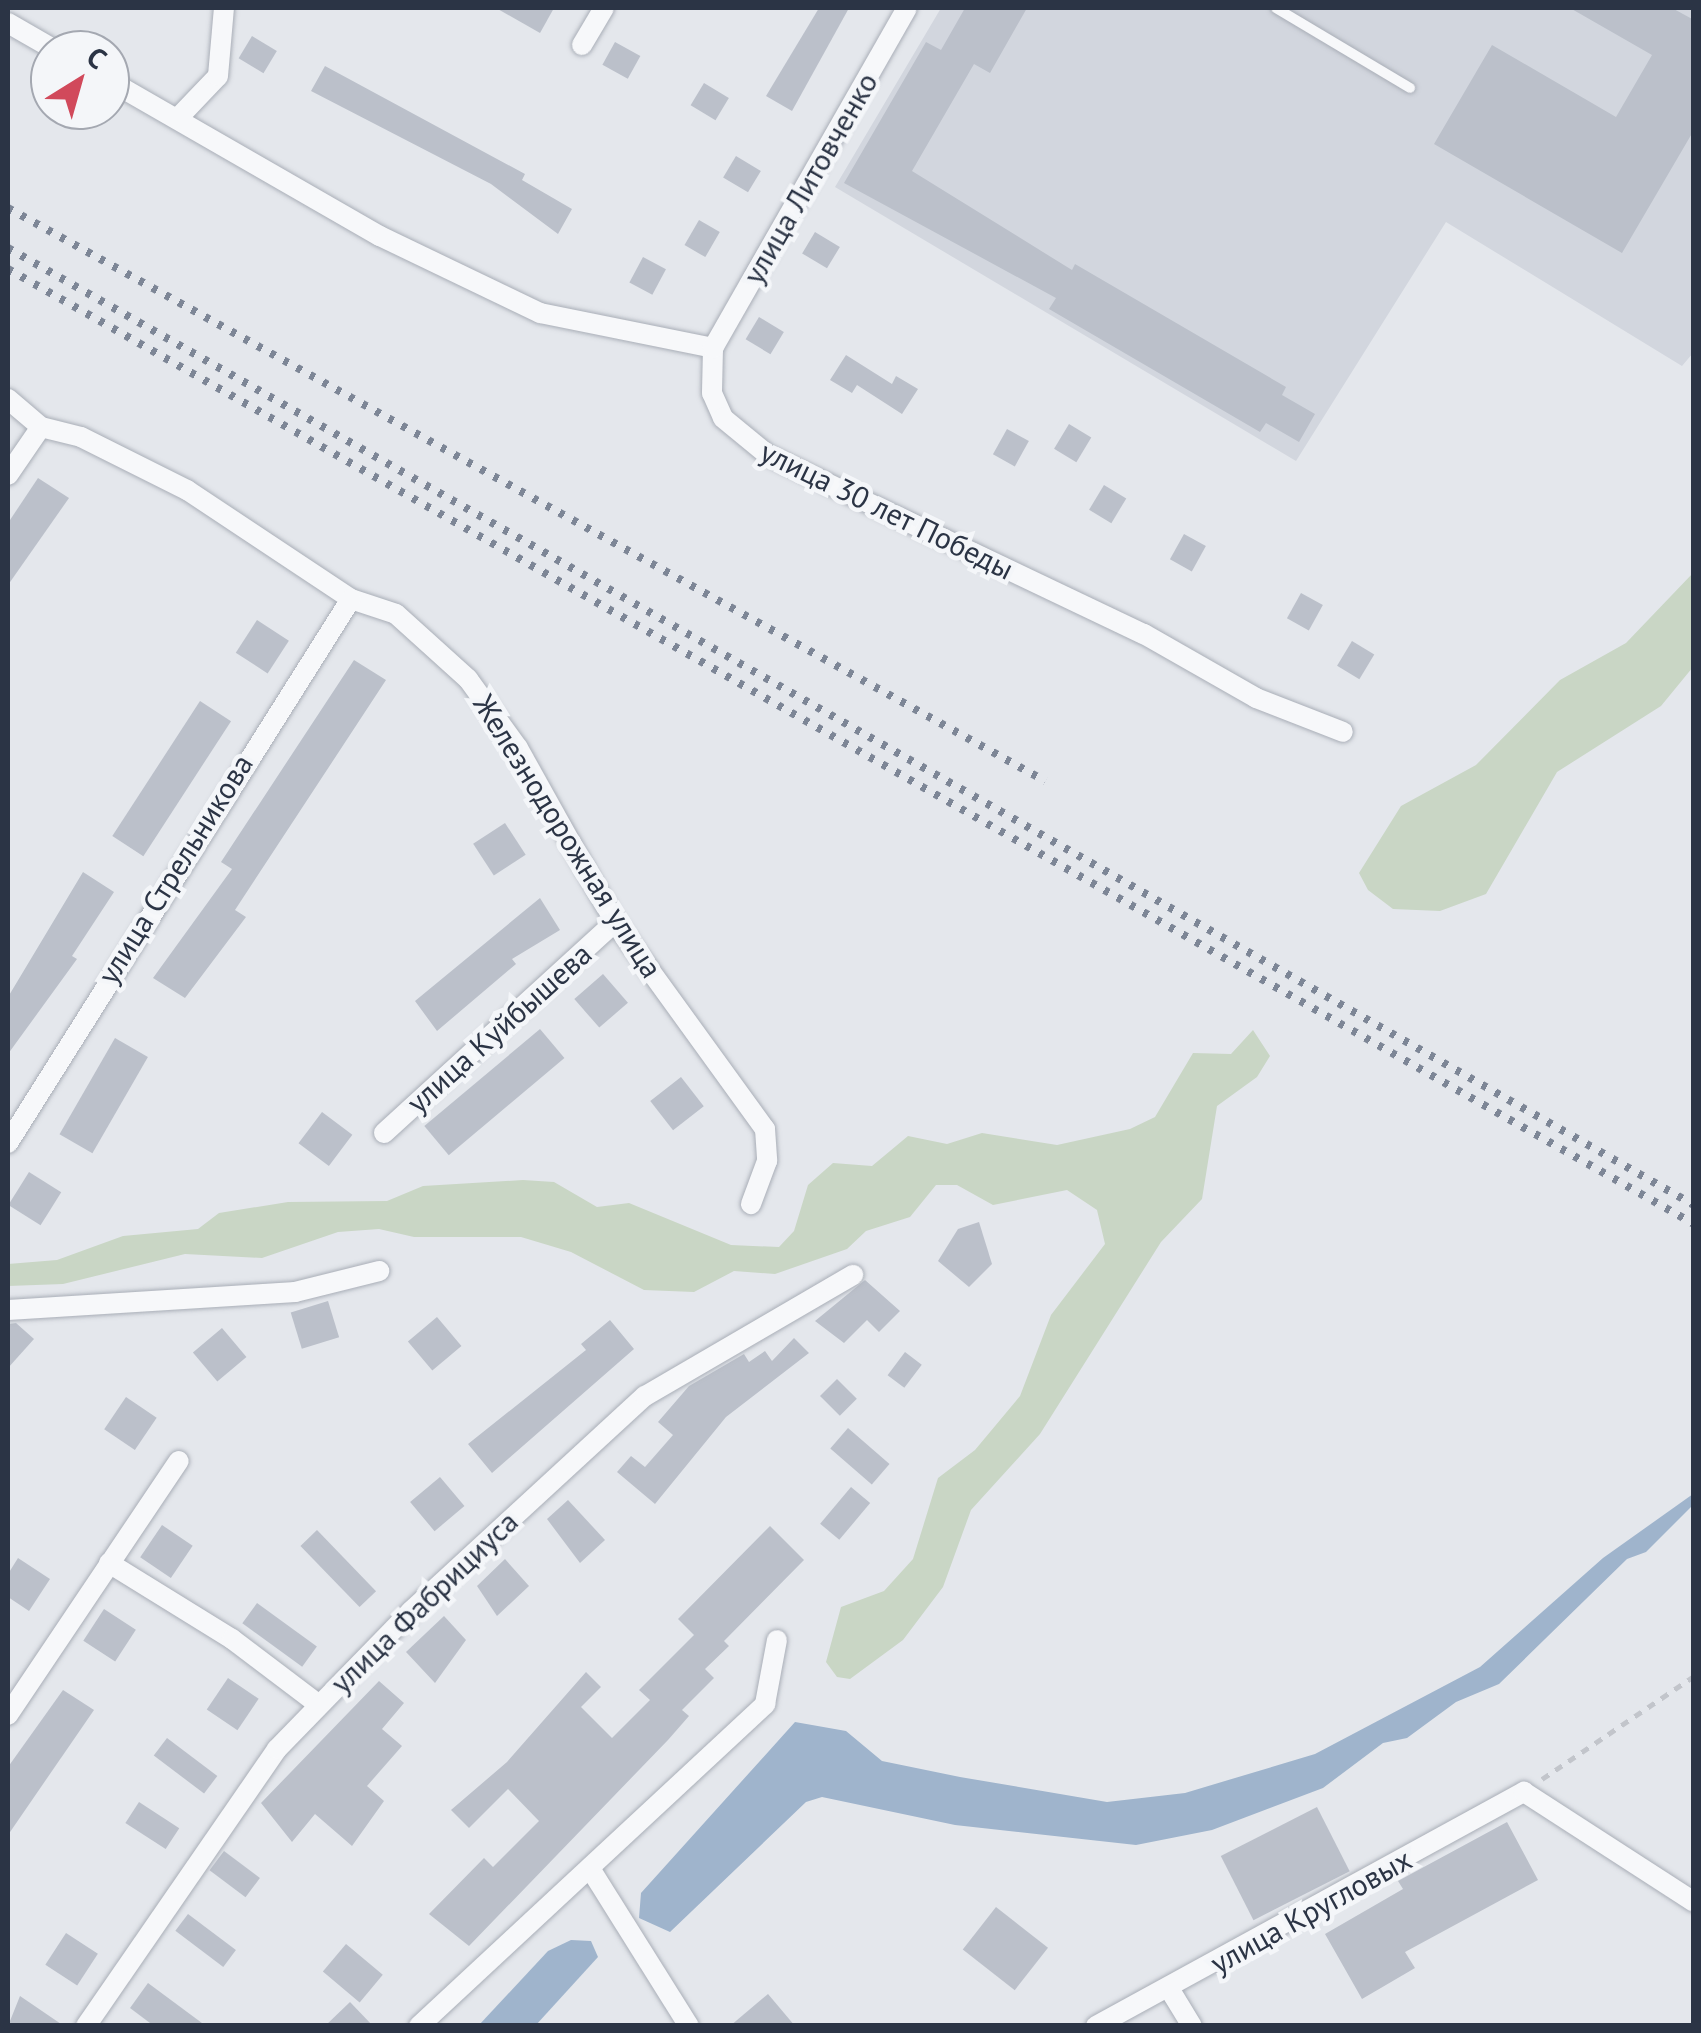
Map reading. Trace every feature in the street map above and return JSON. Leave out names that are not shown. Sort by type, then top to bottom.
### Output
[{"type":"street","points":[[176,118],[218,76],[224,8]]},
{"type":"street","points":[[582,46],[604,8]]},
{"type":"street","name":"улица Литовченко","points":[[713,348],[906,8]]},
{"type":"street","points":[[8,23],[30,36]]},
{"type":"street","points":[[130,92],[380,236],[540,314],[713,348]]},
{"type":"street","name":"улица 30 лет Победы","points":[[713,348],[712,393],[723,418],[768,455],[1144,634],[1256,698],[1343,732]]},
{"type":"street","name":"Железнодорожная улица","points":[[8,399],[42,427],[134,460],[352,599],[396,614],[468,680],[518,748],[615,922],[765,1129],[767,1161],[751,1204]]},
{"type":"street","points":[[8,475],[42,427]]},
{"type":"street","name":"улица Стрельникова","points":[[8,1143],[352,599]]},
{"type":"street","name":"улица Куйбышева","points":[[384,1133],[615,922]]},
{"type":"street","points":[[8,1310],[295,1292],[379,1271]]},
{"type":"street","name":"улица Фабрициуса","points":[[86,2026],[232,1807],[318,1704],[645,1396],[853,1275]]},
{"type":"street","points":[[8,1714],[179,1460]]},
{"type":"street","points":[[109,1564],[318,1704]]},
{"type":"street","points":[[418,2026],[591,1870],[765,1704],[777,1640]]},
{"type":"street","points":[[1524,1792],[1694,1902]]},
{"type":"street","name":"улица Кругловых","points":[[1096,2026],[1170,1990],[1524,1792]]},
{"type":"street","points":[[591,1870],[689,2026]]},
{"type":"street","points":[[1170,1990],[1192,2026]]},
{"type":"lane","points":[[1276,8],[1410,88]]},
{"type":"path","points":[[1524,1792],[1694,1676]]},
{"type":"shaded area","points":[[941,8],[1693,8],[1693,353],[1682,366],[1446,222],[1296,461],[835,187]]},
{"type":"green space","points":[[1693,573],[1693,667],[1661,706],[1557,772],[1486,894],[1440,911],[1393,909],[1368,890],[1359,873],[1401,806],[1476,765],[1560,680],[1626,643]]},
{"type":"green space","points":[[1253,1030],[1270,1056],[1257,1077],[1217,1106],[1202,1199],[1161,1242],[1040,1434],[971,1510],[943,1587],[903,1640],[850,1679],[837,1677],[826,1662],[841,1607],[884,1591],[913,1559],[938,1478],[975,1450],[1020,1396],[1051,1315],[1105,1244],[1097,1210],[1067,1190],[993,1205],[957,1185],[936,1185],[910,1217],[866,1231],[847,1249],[775,1274],[734,1271],[694,1292],[644,1290],[571,1252],[521,1237],[414,1237],[379,1229],[338,1232],[262,1258],[185,1254],[63,1284],[8,1286],[8,1264],[57,1260],[123,1236],[198,1229],[219,1213],[288,1202],[387,1201],[423,1186],[523,1180],[554,1182],[597,1207],[629,1203],[731,1245],[779,1247],[794,1231],[808,1185],[833,1163],[872,1166],[908,1136],[947,1144],[982,1133],[1057,1145],[1130,1129],[1155,1117],[1193,1053],[1231,1054]]},
{"type":"water","points":[[1693,1494],[1693,1505],[1646,1552],[1627,1559],[1499,1684],[1456,1702],[1407,1738],[1383,1743],[1323,1788],[1212,1830],[1136,1845],[955,1825],[822,1797],[806,1802],[670,1932],[639,1918],[641,1893],[795,1722],[846,1731],[882,1761],[960,1777],[1107,1802],[1185,1793],[1315,1754],[1480,1667],[1603,1558]]},
{"type":"water","points":[[571,1940],[591,1941],[598,1957],[536,2025],[479,2025],[548,1951]]},
{"type":"building","points":[[496,8],[554,8],[540,33]]},
{"type":"building","points":[[819,8],[849,8],[792,111],[766,96]]},
{"type":"building","points":[[965,8],[1027,8],[990,73],[974,64],[912,171],[1072,270],[1075,264],[1286,387],[1282,395],[1315,414],[1299,442],[1266,423],[1260,432],[1049,309],[1056,298],[844,183],[926,42],[941,50]]},
{"type":"building","points":[[1570,8],[1672,8],[1694,20],[1694,130],[1622,253],[1434,144],[1492,45],[1616,117],[1652,55]]},
{"type":"building","points":[[252,36],[277,51],[263,73],[239,58]]},
{"type":"building","points":[[615,42],[640,56],[628,79],[602,65]]},
{"type":"building","points":[[325,66],[525,174],[522,180],[572,209],[558,234],[491,184],[311,91]]},
{"type":"building","points":[[704,83],[729,98],[715,120],[691,105]]},
{"type":"building","points":[[736,156],[761,171],[748,192],[723,177]]},
{"type":"building","points":[[699,220],[720,232],[705,257],[684,245]]},
{"type":"building","points":[[815,232],[840,247],[827,268],[802,253]]},
{"type":"building","points":[[643,257],[666,269],[652,295],[629,283]]},
{"type":"building","points":[[759,317],[784,332],[770,354],[746,339]]},
{"type":"building","points":[[846,355],[892,384],[896,376],[918,389],[902,414],[857,385],[852,393],[830,380]]},
{"type":"building","points":[[1069,424],[1091,437],[1076,462],[1054,449]]},
{"type":"building","points":[[1007,429],[1029,441],[1015,466],[993,454]]},
{"type":"building","points":[[38,478],[69,498],[8,585],[8,523]]},
{"type":"building","points":[[1104,485],[1126,498],[1111,523],[1089,510]]},
{"type":"building","points":[[1184,534],[1206,546],[1192,571],[1170,559]]},
{"type":"building","points":[[1301,593],[1323,605],[1309,630],[1287,618]]},
{"type":"building","points":[[257,620],[289,641],[268,673],[236,653]]},
{"type":"building","points":[[1352,641],[1374,654],[1359,679],[1337,666]]},
{"type":"building","points":[[354,660],[386,680],[235,910],[246,917],[185,998],[153,978],[232,869],[221,862]]},
{"type":"building","points":[[200,701],[231,721],[143,856],[112,836]]},
{"type":"building","points":[[505,823],[526,855],[494,876],[473,844]]},
{"type":"building","points":[[83,872],[114,892],[72,956],[77,959],[8,1054],[8,997]]},
{"type":"building","points":[[540,898],[560,930],[512,959],[516,964],[437,1031],[415,1001]]},
{"type":"building","points":[[603,974],[628,1003],[599,1028],[574,999]]},
{"type":"building","points":[[540,1029],[564,1058],[449,1155],[424,1126]]},
{"type":"building","points":[[115,1038],[148,1057],[92,1153],[60,1134]]},
{"type":"building","points":[[681,1077],[704,1106],[673,1130],[650,1101]]},
{"type":"building","points":[[322,1112],[352,1135],[329,1166],[299,1143]]},
{"type":"building","points":[[29,1172],[61,1192],[41,1225],[8,1205]]},
{"type":"building","points":[[979,1222],[992,1264],[969,1287],[938,1261],[958,1229]]},
{"type":"building","points":[[865,1280],[900,1311],[879,1332],[867,1320],[844,1343],[815,1321]]},
{"type":"building","points":[[328,1301],[339,1337],[302,1349],[291,1312]]},
{"type":"building","points":[[437,1317],[461,1346],[432,1371],[408,1341]]},
{"type":"building","points":[[610,1320],[634,1349],[492,1473],[468,1444],[586,1350],[581,1344]]},
{"type":"building","points":[[16,1323],[34,1339],[8,1368],[8,1324]]},
{"type":"building","points":[[222,1328],[246,1357],[217,1382],[193,1352]]},
{"type":"building","points":[[794,1338],[809,1353],[726,1417],[655,1504],[617,1472],[631,1456],[645,1467],[673,1435],[658,1422],[689,1386],[744,1354],[749,1362],[765,1351],[772,1361]]},
{"type":"building","points":[[905,1352],[922,1365],[904,1388],[888,1375]]},
{"type":"building","points":[[837,1379],[857,1399],[840,1416],[820,1396]]},
{"type":"building","points":[[126,1397],[157,1418],[135,1450],[104,1429]]},
{"type":"building","points":[[848,1428],[890,1464],[872,1484],[830,1448]]},
{"type":"building","points":[[440,1477],[464,1506],[435,1531],[410,1502]]},
{"type":"building","points":[[851,1487],[870,1503],[839,1540],[820,1524]]},
{"type":"building","points":[[568,1500],[605,1540],[580,1563],[547,1519]]},
{"type":"building","points":[[162,1525],[193,1546],[171,1578],[140,1557]]},
{"type":"building","points":[[770,1526],[804,1560],[724,1641],[729,1646],[705,1669],[714,1678],[682,1710],[689,1716],[469,1946],[429,1914],[484,1858],[493,1867],[539,1821],[508,1789],[469,1828],[451,1810],[507,1762],[586,1672],[601,1687],[581,1707],[612,1738],[650,1700],[639,1690],[694,1635],[678,1619]]},
{"type":"building","points":[[317,1530],[376,1591],[360,1607],[300,1546]]},
{"type":"building","points":[[18,1558],[50,1579],[29,1611],[8,1597],[8,1574]]},
{"type":"building","points":[[505,1559],[529,1586],[497,1616],[477,1586]]},
{"type":"building","points":[[257,1603],[317,1646],[302,1667],[242,1623]]},
{"type":"building","points":[[104,1609],[136,1630],[115,1662],[83,1641]]},
{"type":"building","points":[[444,1616],[466,1640],[435,1683],[406,1652]]},
{"type":"building","points":[[228,1678],[259,1699],[237,1730],[207,1710]]},
{"type":"building","points":[[379,1681],[404,1703],[382,1729],[402,1746],[367,1786],[384,1801],[352,1846],[315,1814],[292,1842],[261,1803]]},
{"type":"building","points":[[63,1690],[94,1710],[8,1835],[8,1767]]},
{"type":"building","points":[[167,1738],[217,1776],[204,1793],[154,1756]]},
{"type":"building","points":[[139,1802],[179,1828],[166,1849],[125,1823]]},
{"type":"building","points":[[1317,1807],[1350,1871],[1253,1920],[1221,1856]]},
{"type":"building","points":[[1507,1822],[1538,1880],[1405,1952],[1415,1968],[1362,1999],[1325,1934],[1403,1889],[1398,1881]]},
{"type":"building","points":[[224,1851],[260,1878],[245,1897],[210,1870]]},
{"type":"building","points":[[996,1907],[1048,1948],[1015,1990],[963,1950]]},
{"type":"building","points":[[188,1914],[236,1950],[223,1967],[175,1931]]},
{"type":"building","points":[[66,1933],[98,1954],[77,1986],[45,1965]]},
{"type":"building","points":[[346,1944],[383,1975],[360,2002],[323,1972]]},
{"type":"building","points":[[148,1983],[206,2026],[154,2026],[130,2008]]},
{"type":"building","points":[[768,1994],[795,2026],[730,2026]]},
{"type":"building","points":[[20,1996],[64,2026],[8,2026]]},
{"type":"building","points":[[350,2002],[373,2026],[325,2026]]},
{"type":"railway","points":[[8,208],[1045,781]]},
{"type":"railway","points":[[8,248],[1694,1205]]},
{"type":"railway","points":[[8,269],[1694,1224]]}]
